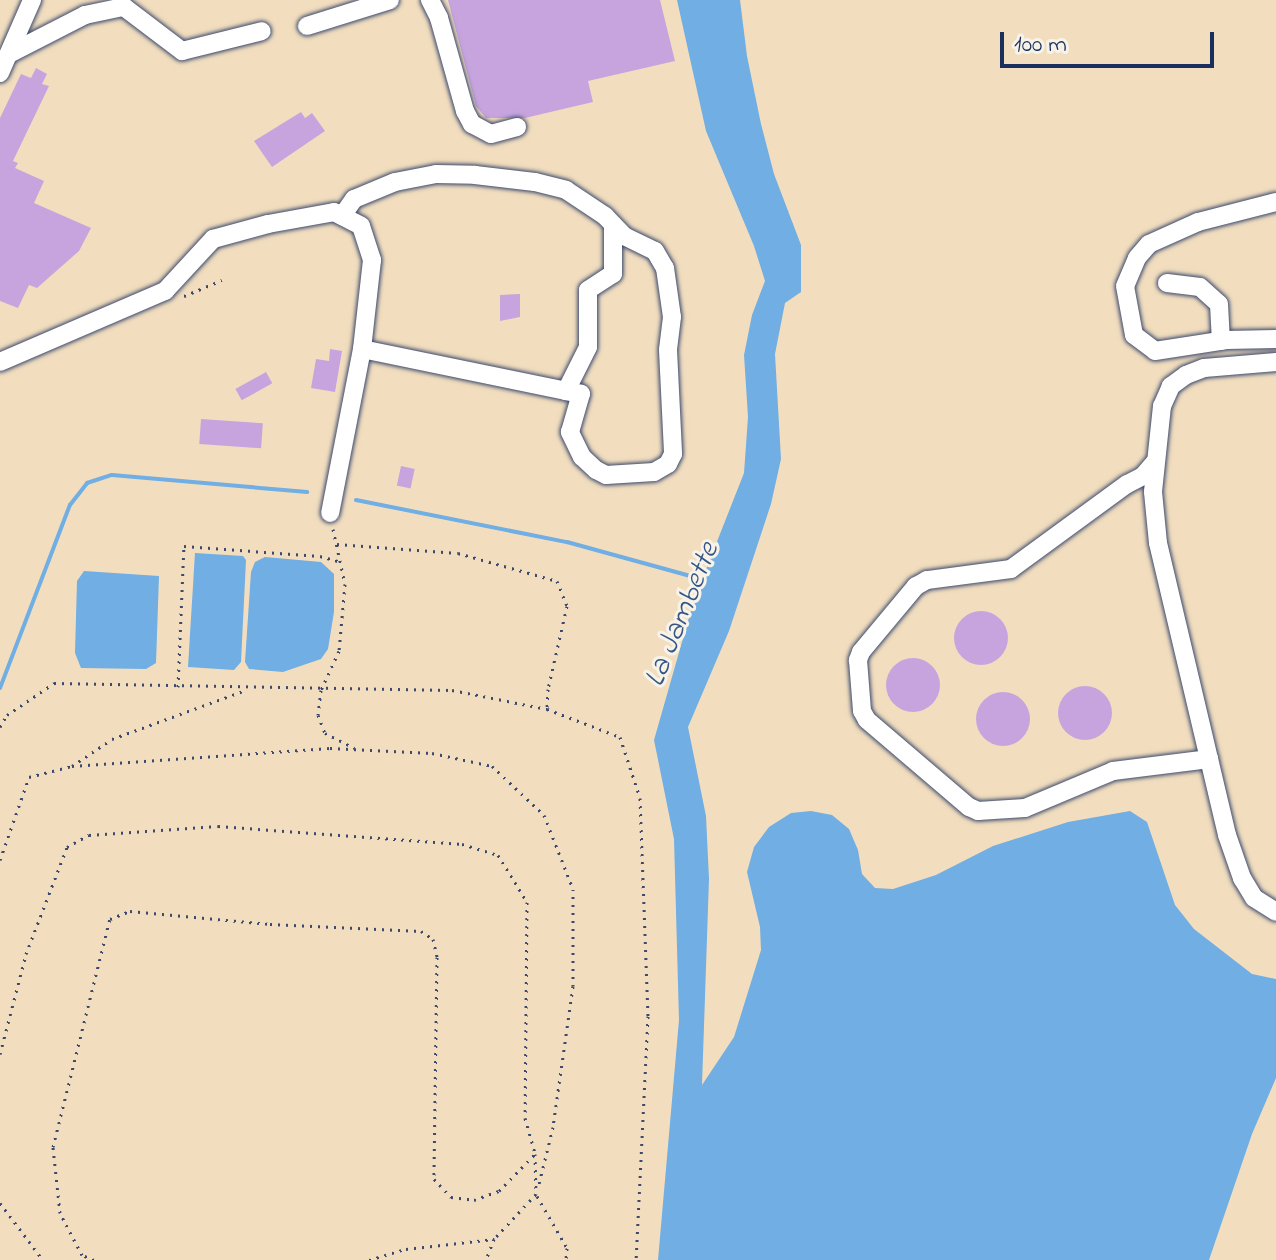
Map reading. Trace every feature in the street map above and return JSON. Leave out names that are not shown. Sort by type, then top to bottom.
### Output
[{"type":"street","points":[[0,73],[32,0]]},
{"type":"street","points":[[307,26],[390,0]]},
{"type":"street","points":[[430,0],[439,18],[465,111],[472,124],[491,134],[517,127]]},
{"type":"street","points":[[9,54],[85,15],[124,7],[182,51],[262,31]]},
{"type":"street","points":[[342,216],[354,199],[395,182],[436,174],[475,175],[535,182],[566,190],[624,236],[655,251],[665,268],[672,317],[668,350],[673,454],[668,464],[654,472],[606,475],[582,457],[570,432],[581,394],[362,349]]},
{"type":"street","points":[[1276,202],[1173,232],[1149,244],[1129,272],[1125,286],[1128,317],[1134,335],[1155,351],[1221,341],[1276,339]]},
{"type":"street","points":[[0,362],[165,291],[213,239],[334,212],[361,226],[372,260],[362,349],[330,513]]},
{"type":"street","points":[[566,391],[588,347],[588,290],[613,274],[613,225]]},
{"type":"street","points":[[1167,283],[1200,287],[1219,304],[1221,341]]},
{"type":"street","points":[[1276,362],[1204,368],[1186,375],[1171,386],[1162,406],[1153,492],[1158,543],[1209,759],[1242,878],[1254,898],[1276,912]]},
{"type":"street","points":[[1155,462],[1143,476],[1127,484],[1011,569],[927,580],[916,586],[861,652],[858,660],[862,711],[867,720],[969,807],[978,811],[1025,808],[1113,771],[1209,759]]},
{"type":"path","points":[[330,513],[345,584],[339,651],[321,690],[318,715],[325,733],[356,749]]},
{"type":"path","points":[[337,544],[458,553],[557,581],[567,606],[548,689],[547,709]]},
{"type":"path","points":[[178,687],[184,546],[320,556],[341,562]]},
{"type":"path","points":[[0,727],[7,715],[54,683],[250,689],[452,690],[547,709],[620,737],[640,798],[648,1016],[636,1260]]},
{"type":"path","points":[[72,766],[112,739],[250,689]]},
{"type":"path","points":[[0,860],[29,777],[72,766],[356,749],[432,753],[492,766],[544,815],[573,889],[573,986],[553,1127],[536,1194],[494,1239],[486,1260]]},
{"type":"path","points":[[0,1054],[26,954],[67,847],[89,835],[218,826],[462,844],[498,855],[527,902],[525,1118],[535,1154],[536,1194],[567,1248],[566,1260]]},
{"type":"path","points":[[94,1260],[82,1255],[60,1213],[53,1147],[110,919],[130,911],[270,924],[421,931],[433,939],[437,957],[434,1179],[451,1197],[474,1200],[499,1191],[535,1154]]},
{"type":"path","points":[[0,1203],[43,1260]]},
{"type":"path","points":[[369,1260],[406,1249],[494,1239]]},
{"type":"water","points":[[677,0],[740,0],[747,56],[761,124],[774,174],[801,245],[801,292],[785,303],[775,354],[781,459],[771,504],[729,631],[688,727],[706,816],[709,879],[702,1085],[734,1037],[761,950],[760,927],[747,872],[754,847],[769,827],[791,813],[811,811],[832,815],[849,829],[858,850],[862,874],[875,888],[893,889],[936,875],[993,846],[1068,822],[1130,811],[1147,822],[1175,905],[1194,929],[1252,974],[1276,979],[1276,1078],[1252,1134],[1209,1260],[658,1260],[679,1020],[674,839],[654,740],[694,600],[744,473],[748,417],[744,355],[752,315],[765,281],[754,246],[706,131]]},
{"type":"water","points":[[195,553],[243,556],[246,560],[241,662],[234,670],[188,667]]},
{"type":"water","points":[[265,557],[321,562],[334,574],[334,612],[328,649],[321,659],[283,672],[249,669],[245,662],[251,572],[255,562]]},
{"type":"water","points":[[84,571],[159,576],[156,663],[146,669],[81,668],[75,653],[77,581]]},
{"type":"building","points":[[448,0],[660,0],[675,61],[588,81],[593,102],[525,118],[486,118],[476,106]]},
{"type":"building","points":[[36,68],[47,74],[42,84],[49,86],[13,161],[18,163],[15,168],[44,181],[34,203],[91,228],[79,251],[37,288],[29,285],[18,308],[0,301],[0,118],[21,74],[31,78]]},
{"type":"building","points":[[301,112],[305,118],[312,113],[325,131],[272,167],[254,141]]},
{"type":"building","points":[[520,294],[520,317],[500,321],[500,295]]},
{"type":"building","points":[[330,349],[342,351],[335,392],[311,388],[316,359],[329,361]]},
{"type":"building","points":[[266,372],[272,383],[242,400],[235,389]]},
{"type":"building","points":[[201,419],[263,423],[261,448],[199,444]]},
{"type":"building","points":[[401,466],[415,469],[411,488],[397,486]]},
{"type":"building","points":[[981,611],[1000,619],[1008,638],[1000,657],[981,665],[962,657],[954,638],[962,619]]},
{"type":"building","points":[[913,658],[932,666],[940,685],[932,704],[913,712],[894,704],[886,685],[894,666]]},
{"type":"building","points":[[1085,686],[1104,694],[1112,713],[1104,732],[1085,740],[1066,732],[1058,713],[1066,694]]},
{"type":"building","points":[[1003,692],[1022,700],[1030,719],[1022,738],[1003,746],[984,738],[976,719],[984,700]]},
{"type":"waterway","points":[[0,688],[70,505],[87,483],[112,475],[307,492]]},
{"type":"waterway","name":"La Jambette","points":[[356,500],[567,542],[705,580]]}]
